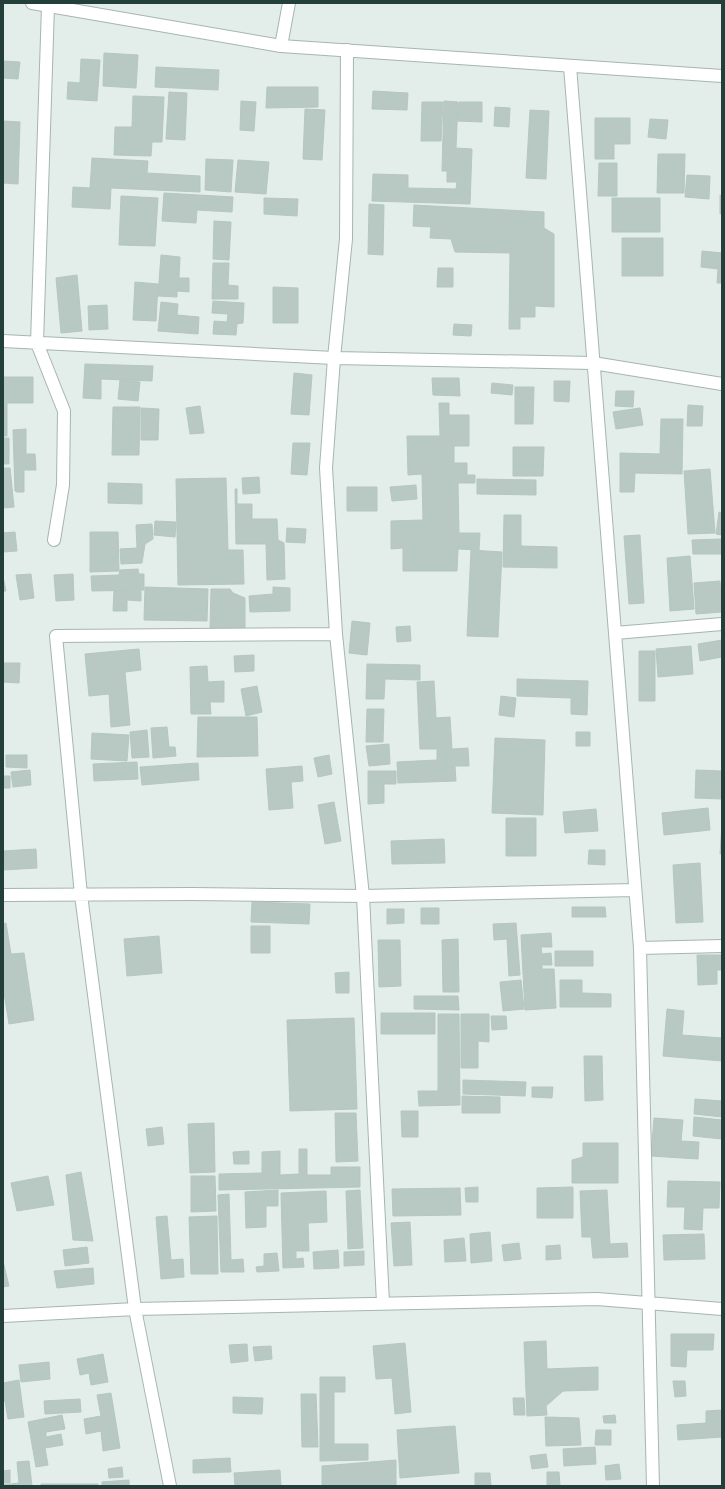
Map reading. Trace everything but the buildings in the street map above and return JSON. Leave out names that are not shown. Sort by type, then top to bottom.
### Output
[{"type":"street","points":[[32,3],[281,46],[722,76]]},
{"type":"street","points":[[281,46],[289,3]]},
{"type":"street","points":[[48,6],[37,343],[64,411],[63,485],[54,540]]},
{"type":"street","points":[[347,50],[346,239],[334,358],[326,468],[336,634],[363,896],[383,1304]]},
{"type":"street","points":[[570,66],[640,948],[653,1486]]},
{"type":"street","points":[[3,341],[334,358],[593,363],[722,384]]},
{"type":"street","points":[[615,633],[722,624]]},
{"type":"street","points":[[170,1486],[135,1309],[81,895],[56,636],[336,634]]},
{"type":"street","points":[[3,895],[200,894],[363,896],[635,890]]},
{"type":"street","points":[[640,948],[722,946]]},
{"type":"street","points":[[3,1316],[135,1309],[597,1299],[722,1309]]}]
